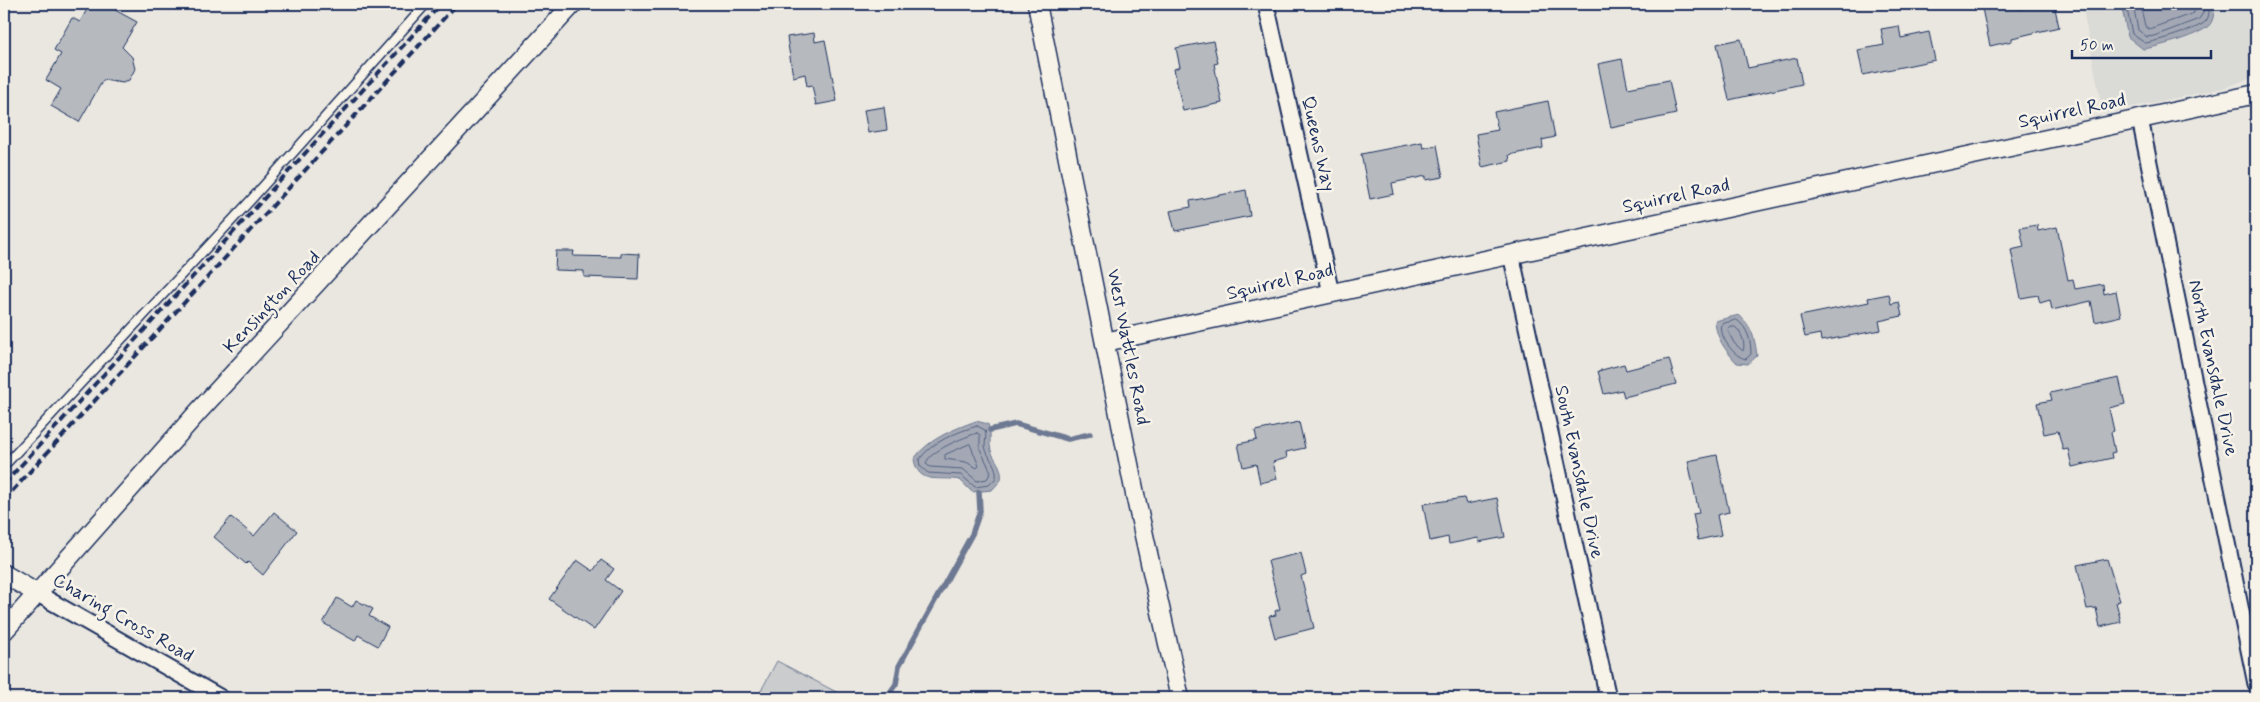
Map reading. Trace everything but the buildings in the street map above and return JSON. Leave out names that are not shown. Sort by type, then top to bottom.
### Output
[{"type":"street","name":"Kensington Road","points":[[4,631],[198,412],[573,4]]},
{"type":"street","name":"West Wattles Road","points":[[1037,4],[1105,342],[1180,698]]},
{"type":"street","name":"Queens Way","points":[[1266,4],[1331,292]]},
{"type":"street","name":"Squirrel Road","points":[[1105,342],[2256,94]]},
{"type":"street","name":"North Evansdale Drive","points":[[2140,119],[2256,684]]},
{"type":"street","name":"South Evansdale Drive","points":[[1511,254],[1608,698]]},
{"type":"street","name":"Charing Cross Road","points":[[4,574],[221,698]]},
{"type":"lane","points":[[4,466],[249,202],[426,4]]},
{"type":"shaded area","points":[[2082,4],[2256,4],[2256,76],[2224,88],[2103,113]]},
{"type":"shaded area","points":[[777,661],[844,696],[843,698],[757,698]]},
{"type":"water","points":[[2121,4],[2214,4],[2214,14],[2211,23],[2206,28],[2193,35],[2143,49],[2128,37]]},
{"type":"water","points":[[1739,315],[1750,328],[1755,344],[1757,356],[1748,364],[1737,363],[1722,344],[1717,333],[1715,321]]},
{"type":"water","points":[[976,421],[988,424],[991,450],[1001,470],[1001,480],[992,490],[972,492],[960,480],[931,478],[920,473],[914,459],[926,446],[942,436]]},
{"type":"waterway","points":[[990,430],[1016,424],[1068,439],[1090,434]]},
{"type":"waterway","points":[[886,698],[896,684],[899,666],[972,534],[980,511],[979,492]]},
{"type":"railway","points":[[4,484],[441,4]]},
{"type":"railway","points":[[4,500],[457,4]]}]
